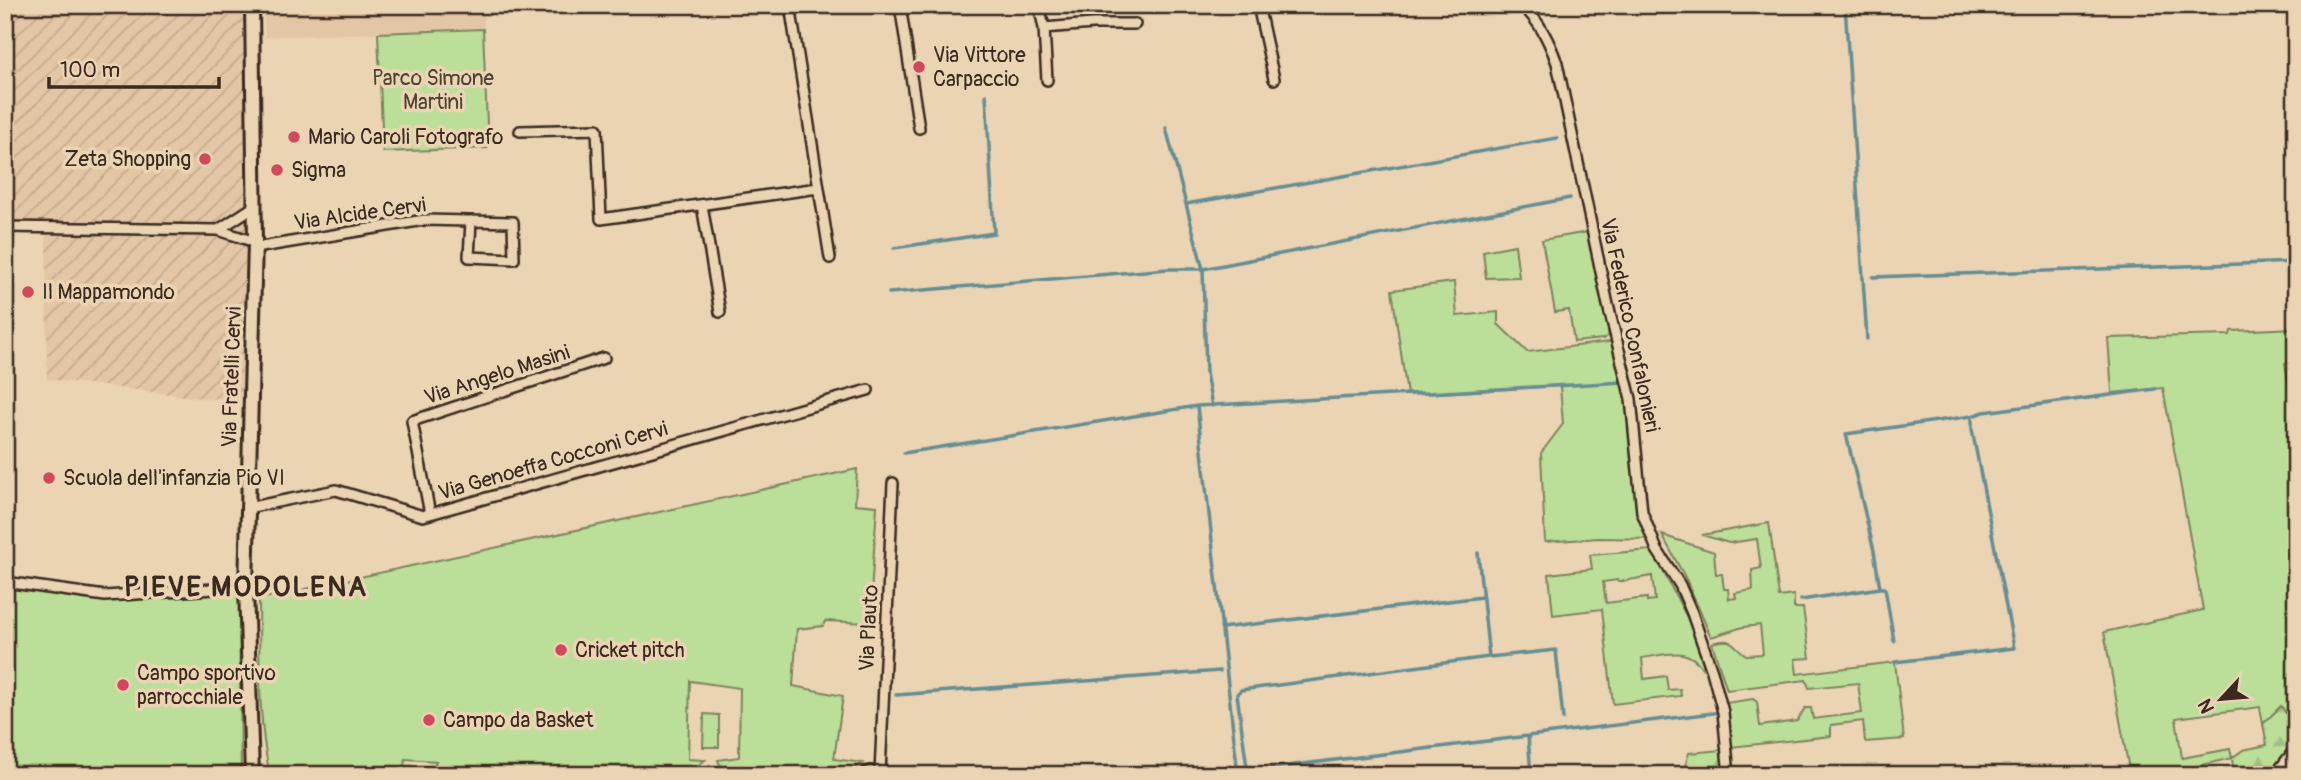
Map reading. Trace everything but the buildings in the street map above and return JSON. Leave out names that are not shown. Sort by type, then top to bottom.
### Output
[{"type":"main road","name":"Via Fratelli Cervi","points":[[252,5],[255,245],[246,587],[252,775]]},
{"type":"main road","name":"Via Fratelli Cervi","points":[[251,750],[258,775]]},
{"type":"street","points":[[790,5],[830,258]]},
{"type":"street","points":[[900,5],[919,128]]},
{"type":"street","points":[[1039,5],[1044,28],[1047,80]]},
{"type":"street","points":[[1258,5],[1274,79]]},
{"type":"street","name":"Via Federico Confalonieri","points":[[1522,5],[1539,24],[1557,63],[1608,305],[1631,399],[1642,512],[1657,550],[1680,585],[1712,671],[1723,712],[1729,775]]},
{"type":"street","points":[[1044,28],[1135,24]]},
{"type":"street","points":[[520,131],[597,129],[601,219],[818,188]]},
{"type":"street","points":[[702,205],[720,312]]},
{"type":"street","points":[[218,230],[255,206]]},
{"type":"street","name":"Via Alcide Cervi","points":[[255,245],[424,220],[471,220],[513,222],[514,259],[469,257],[471,220]]},
{"type":"street","points":[[5,227],[218,230],[255,245]]},
{"type":"street","name":"Via Angelo Masini","points":[[430,514],[412,421],[604,358]]},
{"type":"street","name":"Via Genoeffa Cocconi Cervi","points":[[247,508],[336,490],[423,516],[868,390]]},
{"type":"street","name":"Via Plauto","points":[[862,775],[870,771],[880,774],[893,483]]},
{"type":"street","points":[[5,582],[105,596],[246,587]]},
{"type":"street","points":[[2275,775],[2296,748]]},
{"type":"street","points":[[705,775],[715,775]]},
{"type":"shaded area","points":[[5,5],[252,5],[250,398],[209,399],[47,379],[46,235],[5,234]]},
{"type":"shaded area","points":[[263,5],[485,5],[483,29],[265,37]]},
{"type":"green space","name":"Parco Simone Martini","points":[[483,29],[488,148],[383,152],[378,33]]},
{"type":"green space","points":[[1588,232],[1609,329],[1608,336],[1603,339],[1574,342],[1569,310],[1555,312],[1542,240]]},
{"type":"green space","points":[[1515,245],[1519,277],[1486,278],[1483,251]]},
{"type":"green space","points":[[1454,282],[1457,316],[1498,312],[1498,324],[1527,352],[1617,341],[1638,476],[1653,539],[1599,538],[1545,542],[1541,453],[1563,424],[1560,386],[1407,395],[1392,290]]},
{"type":"green space","points":[[2296,328],[2296,361],[2285,363],[2296,428],[2296,728],[2281,706],[2263,724],[2260,707],[2176,718],[2182,758],[2230,749],[2232,758],[2159,775],[2130,775],[2104,632],[2203,610],[2163,388],[2112,393],[2108,338],[2230,335],[2231,331]]},
{"type":"green space","points":[[857,469],[855,504],[877,506],[869,623],[825,621],[823,626],[797,629],[793,686],[843,696],[834,759],[863,763],[848,772],[728,769],[720,765],[718,760],[739,757],[740,688],[690,681],[688,759],[705,760],[685,775],[430,775],[436,761],[405,759],[403,775],[270,775],[261,710],[259,599]]},
{"type":"green space","points":[[1769,523],[1779,597],[1794,595],[1794,608],[1803,608],[1810,658],[1795,659],[1797,674],[1895,662],[1904,739],[1865,742],[1863,721],[1831,725],[1831,736],[1731,747],[1725,703],[1753,699],[1757,702],[1760,726],[1797,721],[1805,708],[1811,708],[1813,719],[1862,713],[1858,683],[1809,688],[1806,680],[1727,690],[1712,643],[1729,641],[1746,655],[1763,654],[1760,625],[1743,627],[1711,637],[1687,581],[1662,535],[1714,552],[1716,574],[1722,574],[1724,589],[1728,589],[1729,599],[1736,598],[1735,593],[1753,590],[1752,570],[1761,568],[1757,539],[1729,543],[1702,535]]},
{"type":"green space","points":[[1652,550],[1693,629],[1706,667],[1703,669],[1690,657],[1676,653],[1642,658],[1644,679],[1666,676],[1668,690],[1680,689],[1681,696],[1613,704],[1602,609],[1553,615],[1549,574],[1592,569],[1590,555]],"holes":[[[1652,576],[1655,600],[1647,601],[1647,598],[1606,603],[1603,582]]]},
{"type":"green space","name":"Campo sportivo parrocchiale","points":[[5,582],[105,596],[239,588],[241,775],[5,775]]},
{"type":"green space","points":[[2281,706],[2296,728],[2294,775],[2234,775],[2232,758],[2243,750],[2267,745],[2263,724]]},
{"type":"green space","points":[[704,714],[719,715],[719,747],[703,747]]},
{"type":"green space","points":[[1721,750],[1724,775],[1686,775],[1685,766],[1689,753]]},
{"type":"waterway","points":[[1845,5],[1867,339]]},
{"type":"waterway","points":[[894,248],[994,233],[986,95]]},
{"type":"waterway","points":[[1166,128],[1203,269],[1570,198]]},
{"type":"waterway","points":[[1186,204],[1557,138]]},
{"type":"waterway","points":[[1873,277],[2296,262]]},
{"type":"waterway","points":[[889,293],[1168,269],[1203,269],[1206,373],[1212,406]]},
{"type":"waterway","points":[[904,453],[1197,406],[1625,382]]},
{"type":"waterway","points":[[1801,600],[1880,588],[1874,551],[1846,434],[2155,389]]},
{"type":"waterway","points":[[1197,406],[1238,775]]},
{"type":"waterway","points":[[1895,662],[2014,648],[1972,429],[1972,416]]},
{"type":"waterway","points":[[1248,775],[1237,694],[1241,690],[1489,657],[1478,553]]},
{"type":"waterway","points":[[1880,588],[1885,588],[1894,641]]},
{"type":"waterway","points":[[1221,628],[1482,597]]},
{"type":"waterway","points":[[1489,657],[1556,650],[1563,719]]},
{"type":"waterway","points":[[896,695],[1220,671]]},
{"type":"waterway","points":[[1247,771],[1721,712]]},
{"type":"waterway","points":[[1528,736],[1531,775]]},
{"type":"place","name":"Via Vittore Carpaccio","points":[[919,67]]},
{"type":"place","name":"Mario Caroli Fotografo","points":[[294,137]]},
{"type":"place","name":"Zeta Shopping","points":[[205,159]]},
{"type":"place","name":"Sigma","points":[[277,170]]},
{"type":"place","name":"Il Mappamondo","points":[[28,292]]},
{"type":"place","name":"Scuola dell'infanzia Pio VI","points":[[49,478]]},
{"type":"place","name":"Cricket pitch","points":[[561,650]]},
{"type":"place","name":"Campo sportivo parrocchiale","points":[[123,685]]},
{"type":"place","name":"Campo da Basket","points":[[429,720]]},
{"type":"district","name":"PIEVE MODOLENA","points":[[246,587]]}]
